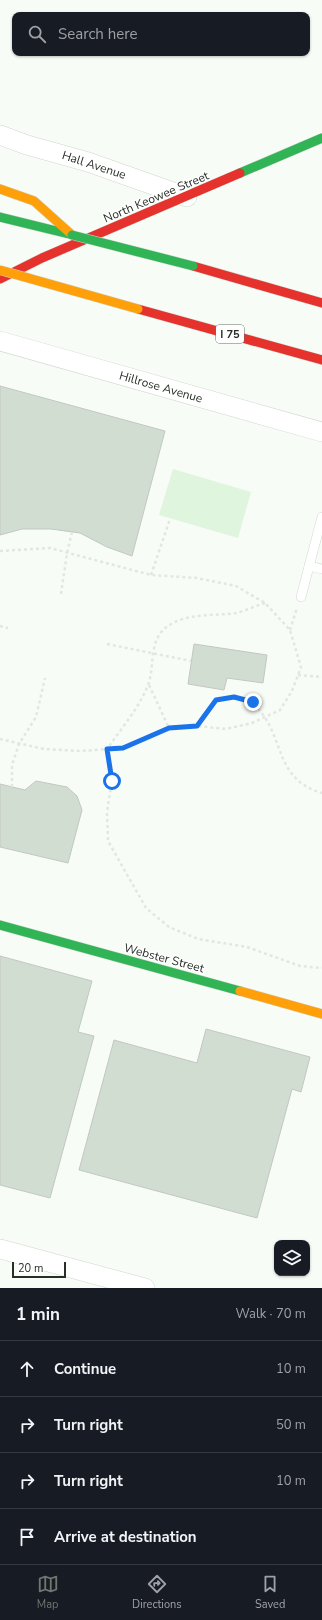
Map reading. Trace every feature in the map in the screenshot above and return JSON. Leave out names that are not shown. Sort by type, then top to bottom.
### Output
[{"type":"main road","name":"North Keowee Street","points":[[0,279],[42,258],[322,138]]},
{"type":"main road","points":[[0,189],[34,201],[72,235]]},
{"type":"main road","points":[[0,217],[193,266],[322,303]]},
{"type":"main road","name":"I 75","points":[[0,270],[322,360]]},
{"type":"main road","name":"Webster Street","points":[[0,925],[322,1014]]},
{"type":"street","name":"Hall Avenue","points":[[0,135],[27,145],[88,162],[187,196]]},
{"type":"street","name":"Hillrose Avenue","points":[[0,341],[322,432]]},
{"type":"street","points":[[0,1249],[145,1288]]},
{"type":"lane","points":[[301,596],[322,517]]},
{"type":"lane","points":[[309,566],[322,569]]},
{"type":"path","points":[[151,576],[170,519]]},
{"type":"path","points":[[61,594],[67,553],[72,532]]},
{"type":"path","points":[[0,551],[50,548],[151,576],[197,578],[236,586],[265,603],[290,630],[301,667],[292,691],[280,710],[252,723],[226,729],[197,726],[169,728],[123,748],[80,751],[44,749],[0,739]]},
{"type":"path","points":[[290,630],[301,596]]},
{"type":"path","points":[[265,603],[237,613],[191,616],[172,623],[159,636],[152,653],[149,684],[135,708],[107,749],[112,781],[107,812],[108,841],[146,908],[169,927],[198,939],[247,947],[300,966],[322,968]]},
{"type":"path","points":[[0,626],[8,628]]},
{"type":"path","points":[[107,644],[191,661]]},
{"type":"path","points":[[298,675],[322,677]]},
{"type":"path","points":[[12,787],[12,765],[19,744],[36,717],[45,678]]},
{"type":"path","points":[[149,684],[169,728]]},
{"type":"path","points":[[197,726],[216,700],[234,697],[253,702],[265,717],[289,773],[310,789],[322,793]]},
{"type":"green space","points":[[173,469],[251,492],[238,538],[159,515]]},
{"type":"building","points":[[0,386],[165,431],[132,556],[107,547],[80,533],[51,529],[22,529],[0,535]]},
{"type":"building","points":[[194,644],[267,655],[263,683],[227,678],[224,690],[188,684]]},
{"type":"building","points":[[36,781],[67,787],[77,796],[82,810],[68,863],[0,847],[0,784],[25,790]]},
{"type":"building","points":[[0,956],[92,981],[78,1032],[94,1036],[50,1198],[0,1185]]},
{"type":"building","points":[[206,1029],[310,1057],[301,1092],[292,1089],[257,1218],[79,1170],[114,1040],[197,1063]]},
{"type":"traffic: fast","points":[[240,173],[322,138]]},
{"type":"traffic: fast","points":[[0,217],[69,234]]},
{"type":"traffic: fast","points":[[72,235],[193,266]]},
{"type":"traffic: fast","points":[[0,925],[240,991]]},
{"type":"traffic: slow","points":[[0,189],[34,201],[72,235]]},
{"type":"traffic: slow","points":[[0,270],[138,309]]},
{"type":"traffic: slow","points":[[240,991],[322,1014]]},
{"type":"traffic: jam","points":[[0,279],[42,258],[240,173]]},
{"type":"traffic: jam","points":[[193,266],[322,303]]},
{"type":"traffic: jam","points":[[138,309],[322,360]]},
{"type":"route","points":[[112,781],[107,749],[123,748],[169,728],[197,726],[216,700],[234,697],[253,702]]}]
